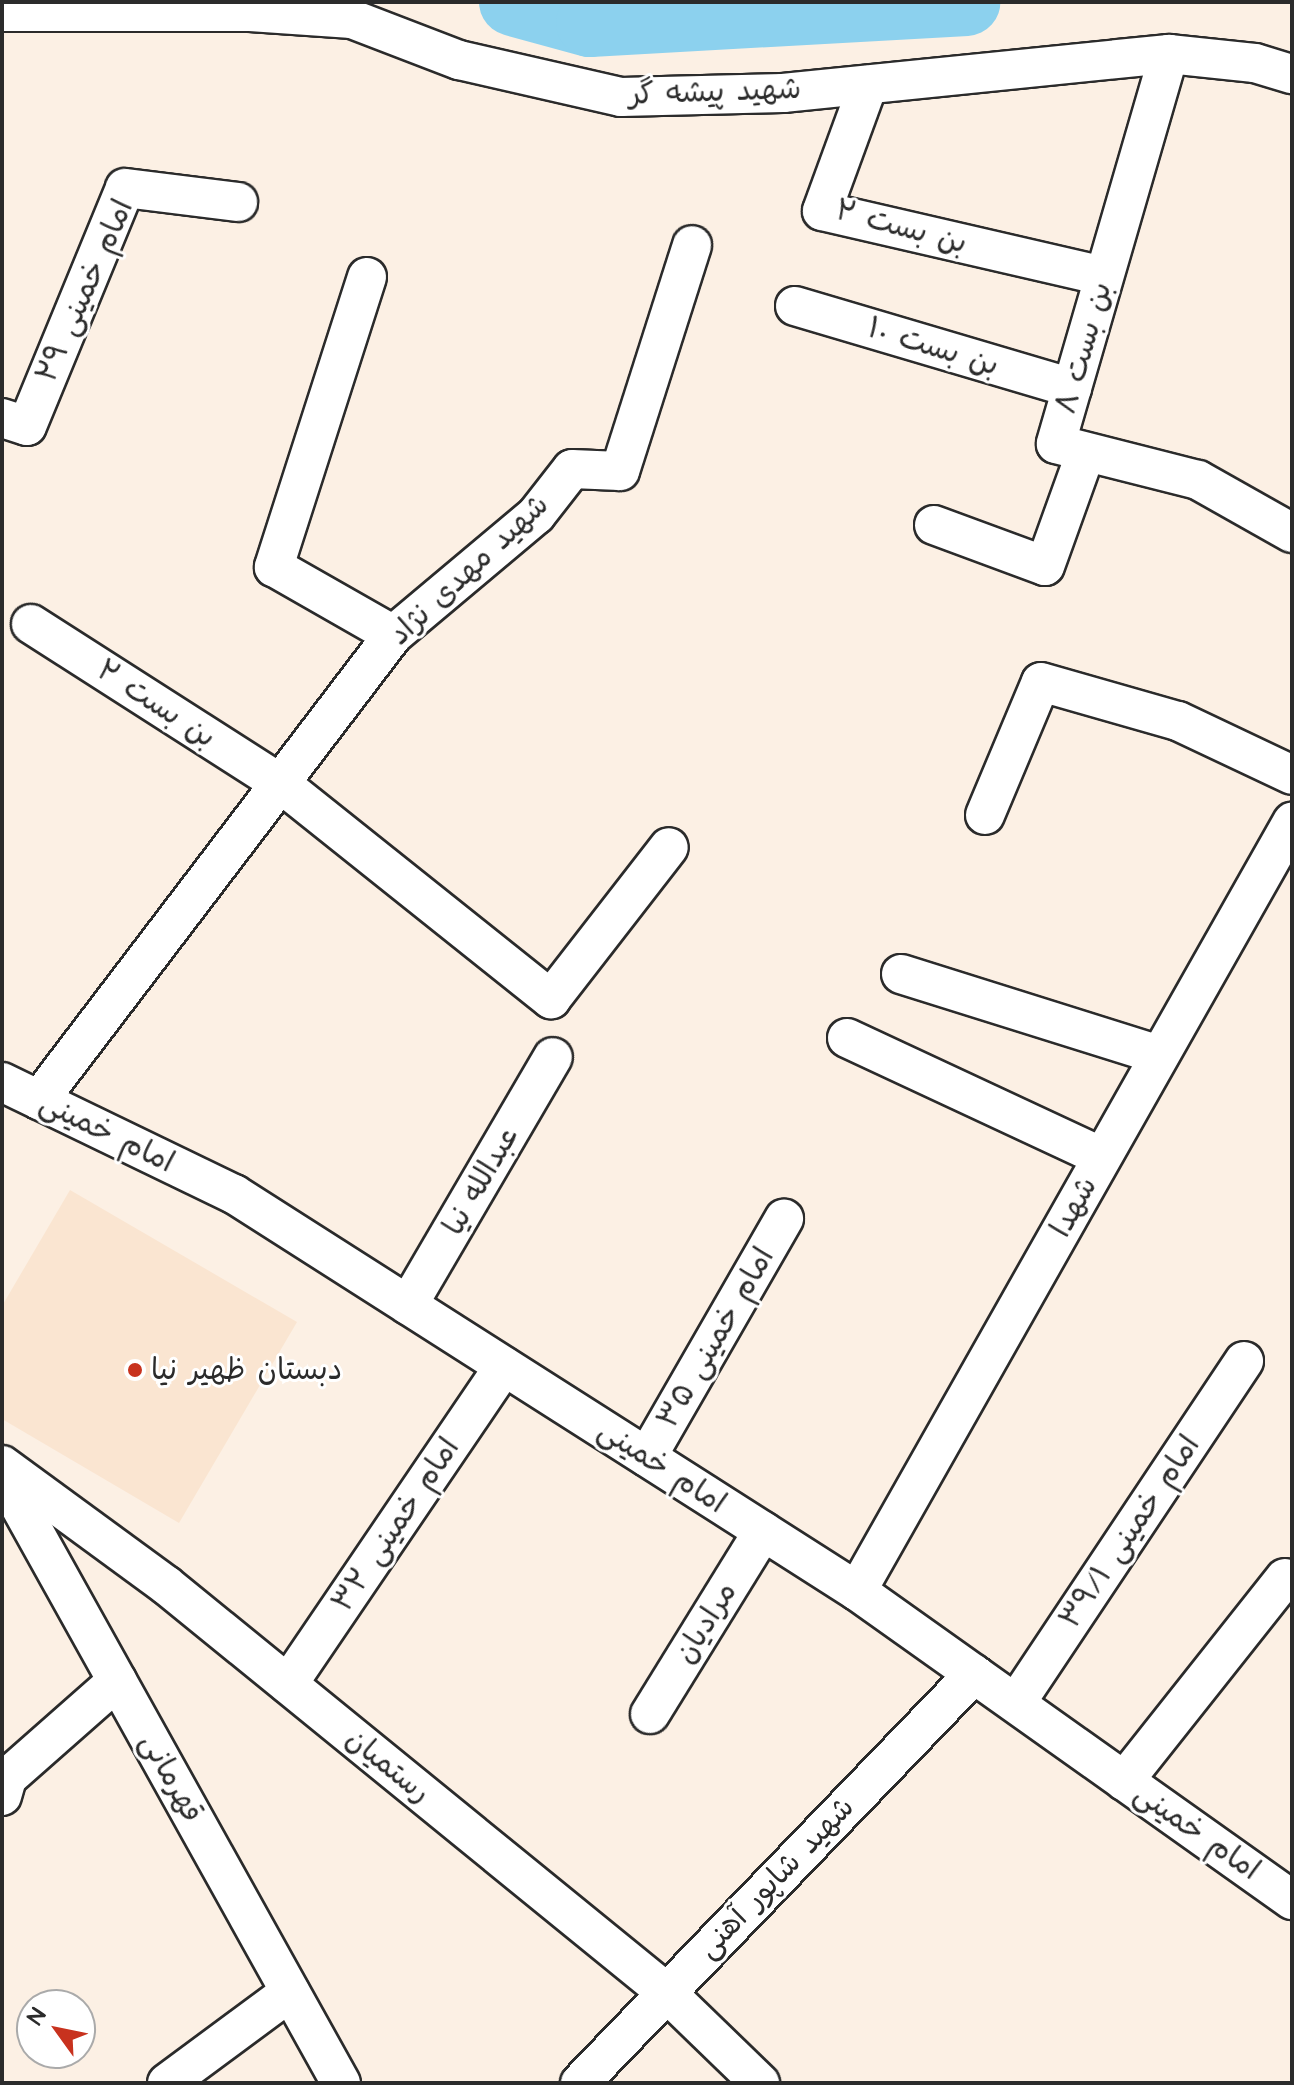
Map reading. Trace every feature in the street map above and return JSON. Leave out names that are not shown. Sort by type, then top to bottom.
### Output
[{"type":"street","name":"شهید پیشه گر","points":[[2,12],[250,12],[352,19],[459,60],[621,97],[868,85],[1169,54],[1255,63],[1292,74]]},
{"type":"street","name":"بن بست ۸","points":[[1169,54],[1056,444],[1198,480],[1292,533]]},
{"type":"street","name":"بن بست ۲","points":[[868,85],[822,211],[1104,276]]},
{"type":"street","name":"امام خمینی ۲۹","points":[[2,418],[27,426],[125,188],[238,202]]},
{"type":"street","name":"شهید مهدی نژاد","points":[[39,1100],[393,635],[536,515],[572,469],[620,471],[692,245]]},
{"type":"street","points":[[367,277],[274,567],[393,635]]},
{"type":"street","name":"بن بست ۱۰","points":[[795,306],[1072,388]]},
{"type":"street","points":[[934,525],[1045,566],[1086,452]]},
{"type":"street","name":"بن بست ۲","points":[[31,624],[280,783]]},
{"type":"street","points":[[985,815],[1041,682],[1178,721],[1292,775]]},
{"type":"street","points":[[280,783],[551,999],[669,847]]},
{"type":"street","name":"شهدا","points":[[857,1591],[1292,822]]},
{"type":"street","points":[[901,974],[1160,1055]]},
{"type":"street","points":[[847,1038],[1102,1157]]},
{"type":"street","name":"عبدالله نیا","points":[[408,1305],[553,1057]]},
{"type":"street","name":"امام خمینی","points":[[2,1082],[234,1194],[857,1591],[1292,1900]]},
{"type":"street","name":"امام خمینی ۳۵","points":[[647,1457],[784,1219]]},
{"type":"street","name":"امام خمینی ۳۹/۱","points":[[1016,1703],[1244,1361]]},
{"type":"street","name":"امام خمینی ۳۲","points":[[288,1684],[504,1366]]},
{"type":"street","name":"رستمیان","points":[[2,1465],[166,1585],[666,1992],[760,2083]]},
{"type":"street","name":"قهرمانی","points":[[2,1474],[341,2083]]},
{"type":"street","name":"مرادیان","points":[[650,1714],[763,1531]]},
{"type":"street","points":[[1124,1781],[1285,1578]]},
{"type":"street","name":"شهید شاپور آهنی","points":[[580,2083],[974,1674]]},
{"type":"street","points":[[2,1796],[7,1778],[117,1681]]},
{"type":"street","points":[[167,2083],[290,1992]]},
{"type":"shaded area","name":"دبستان ظهیر نیا","points":[[70,1190],[297,1322],[179,1523],[2,1419],[2,1306]]},
{"type":"waterway","points":[[513,2],[590,23],[966,2]]},
{"type":"place","name":"دبستان ظهیر نیا","points":[[135,1370]]}]
